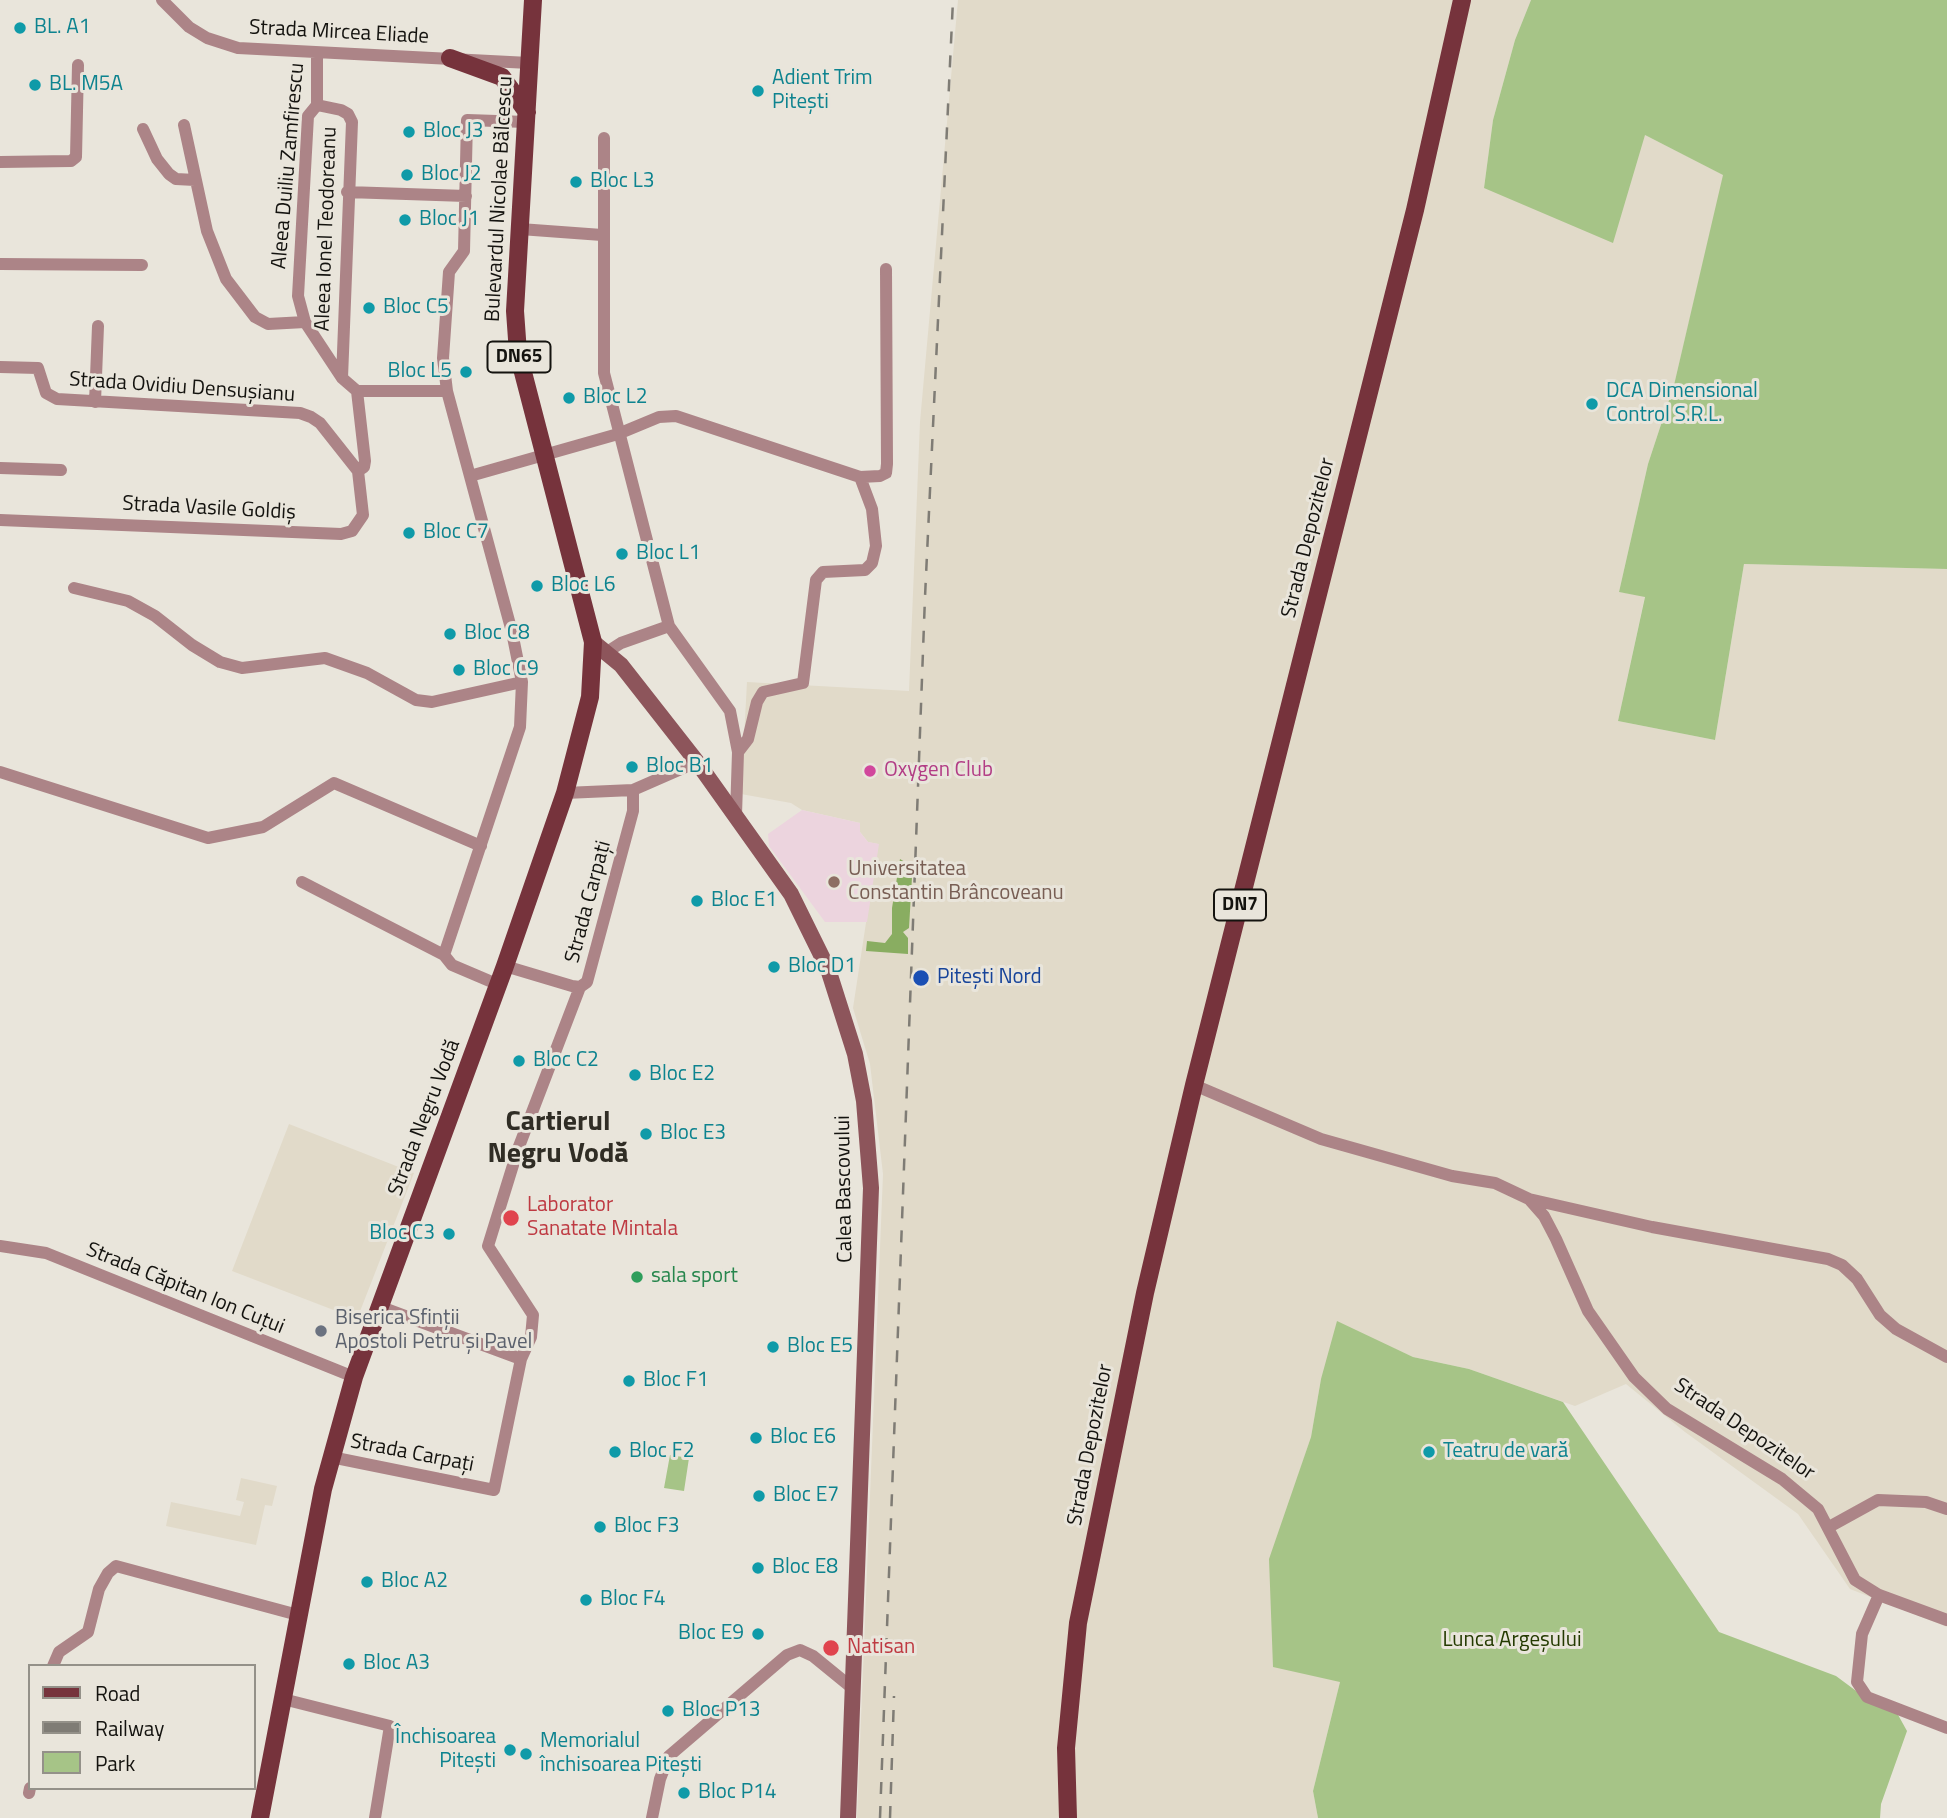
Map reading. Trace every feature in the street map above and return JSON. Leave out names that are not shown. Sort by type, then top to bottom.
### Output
[{"type":"main road","name":"Bulevardul Nicolae Bălcescu","points":[[533,0],[515,311],[518,353],[544,457],[600,647]]},
{"type":"main road","name":"Strada Depozitelor","points":[[1068,1818],[1066,1748],[1078,1623],[1145,1293],[1194,1085],[1410,229],[1462,0]]},
{"type":"main road","points":[[450,58],[502,77],[526,117]]},
{"type":"main road","name":"Strada Negru Vodă","points":[[260,1818],[331,1457],[354,1377],[378,1306],[499,985],[565,793],[600,647]]},
{"type":"street","name":"Strada Mircea Eliade","points":[[162,0],[189,27],[222,44],[252,50],[529,63]]},
{"type":"street","name":"Aleea Duiliu Zamfirescu","points":[[305,322],[299,296],[308,116],[317,105],[317,53]]},
{"type":"street","points":[[0,162],[71,161],[79,150],[78,65]]},
{"type":"street","name":"Aleea Ionel Teodoreanu","points":[[317,105],[341,110],[348,114],[352,122],[347,192],[342,378]]},
{"type":"street","points":[[444,955],[520,727],[522,681],[512,632],[447,391],[443,358],[449,272],[464,251],[467,120],[526,117]]},
{"type":"street","points":[[184,125],[215,255],[239,299],[255,317],[268,324],[305,322],[342,378],[357,391],[447,391]]},
{"type":"street","points":[[143,129],[157,159],[169,174],[176,179],[195,180]]},
{"type":"street","points":[[604,138],[604,373],[669,625],[730,711],[738,752],[736,815]]},
{"type":"street","points":[[347,192],[466,196]]},
{"type":"street","points":[[520,229],[602,235]]},
{"type":"street","points":[[0,264],[142,265]]},
{"type":"street","points":[[470,476],[618,434],[659,417],[676,416],[860,477],[871,478],[886,473],[886,269]]},
{"type":"street","points":[[95,402],[98,326]]},
{"type":"street","name":"Strada Ovidiu Densușianu","points":[[0,367],[34,366],[40,370],[46,393],[50,397],[300,414],[320,423],[358,471]]},
{"type":"street","points":[[357,391],[365,461],[358,471]]},
{"type":"street","points":[[0,468],[61,470]]},
{"type":"street","name":"Strada Vasile Goldiș","points":[[0,520],[341,534],[352,531],[363,515],[358,471]]},
{"type":"street","points":[[738,752],[748,739],[757,702],[763,692],[803,683],[816,580],[823,572],[865,570],[872,563],[876,546],[872,509],[860,477]]},
{"type":"street","points":[[74,588],[128,601],[220,662],[242,668],[325,658],[367,673],[416,699],[432,702],[522,681]]},
{"type":"street","points":[[600,647],[621,643],[669,625]]},
{"type":"street","name":"Calea Bascovului","points":[[600,647],[621,665],[697,762],[791,894],[811,930],[843,1011],[864,1101],[871,1188],[850,1688],[848,1818]]},
{"type":"street","points":[[592,678],[611,666],[621,665]]},
{"type":"street","points":[[565,793],[633,790],[697,762]]},
{"type":"street","points":[[0,772],[208,838],[263,827],[334,783],[481,846]]},
{"type":"street","name":"Strada Carpați","points":[[505,966],[580,987],[587,982],[634,811],[633,790]]},
{"type":"street","points":[[302,882],[444,955],[452,965],[499,985]]},
{"type":"street","points":[[378,1306],[521,1359],[531,1337],[533,1315],[488,1246],[518,1149],[580,987]]},
{"type":"street","points":[[1194,1085],[1321,1139],[1452,1176],[1495,1183],[1529,1199],[1652,1227],[1828,1259],[1842,1265],[1857,1279],[1880,1314],[1896,1329],[1947,1357]]},
{"type":"street","name":"Strada Depozitelor","points":[[1529,1199],[1556,1239],[1588,1311],[1634,1377],[1667,1409],[1782,1479],[1818,1509],[1855,1580],[1879,1595],[1947,1620]]},
{"type":"street","name":"Strada Căpitan Ion Cuțui","points":[[0,1246],[46,1253],[354,1377]]},
{"type":"street","name":"Strada Carpați","points":[[331,1457],[494,1490],[521,1359]]},
{"type":"street","points":[[1829,1527],[1878,1500],[1926,1502],[1947,1509]]},
{"type":"street","points":[[54,1664],[59,1652],[88,1632],[99,1589],[116,1566],[298,1615]]},
{"type":"street","points":[[1879,1595],[1862,1634],[1857,1682],[1867,1697],[1947,1728]]},
{"type":"street","points":[[652,1818],[660,1779],[669,1756],[787,1655],[800,1650],[813,1656],[850,1688]]},
{"type":"street","points":[[283,1699],[390,1726],[375,1818]]},
{"type":"shaded area","points":[[958,0],[1531,0],[1515,40],[1493,120],[1484,188],[1645,135],[1724,175],[1674,385],[1648,464],[1619,592],[1645,596],[1618,721],[1715,740],[1744,564],[1947,569],[1947,1627],[1850,1589],[1798,1514],[1685,1432],[1626,1384],[1575,1406],[1469,1369],[1413,1357],[1379,1342],[1321,1379],[1311,1437],[1298,1476],[1340,1682],[1313,1791],[1318,1818],[857,1818],[883,1174],[870,1064],[853,1008],[878,844],[868,842],[860,832],[860,823],[802,810],[791,803],[741,794],[747,682],[909,691],[920,422]]},
{"type":"shaded area","name":"Universitatea Constantin Brâncoveanu","points":[[802,810],[860,823],[860,832],[868,842],[879,844],[867,922],[825,922],[769,846],[768,834]]},
{"type":"shaded area","points":[[289,1124],[414,1173],[357,1319],[232,1271]]},
{"type":"shaded area","points":[[241,1478],[277,1486],[272,1506],[265,1505],[256,1545],[166,1526],[171,1502],[240,1516],[244,1502],[236,1500]]},
{"type":"green space","points":[[1531,0],[1947,0],[1947,569],[1744,564],[1715,740],[1618,721],[1645,597],[1619,592],[1648,464],[1674,385],[1723,175],[1645,135],[1613,243],[1484,188],[1493,120],[1515,40]]},
{"type":"green space","points":[[900,859],[910,865],[912,877],[909,928],[903,932],[908,938],[908,954],[866,951],[867,941],[885,943],[892,934],[892,908]]},
{"type":"green space","name":"Lunca Argeșului","points":[[1337,1321],[1413,1357],[1469,1369],[1563,1402],[1719,1632],[1836,1676],[1867,1699],[1897,1713],[1907,1731],[1881,1804],[1880,1818],[1318,1818],[1313,1791],[1340,1682],[1273,1667],[1269,1559],[1311,1437],[1321,1379]]},
{"type":"green space","points":[[670,1455],[689,1458],[684,1491],[664,1488]]},
{"type":"railway","points":[[880,1818],[925,597],[953,0]]},
{"type":"railway","points":[[890,1818],[894,1696]]},
{"type":"place","name":"BL. A1","points":[[20,28]]},
{"type":"place","name":"BL. M5A","points":[[35,85]]},
{"type":"place","name":"Adient Trim Pitești","points":[[758,91]]},
{"type":"place","name":"Bloc J3","points":[[409,132]]},
{"type":"place","name":"Bloc J2","points":[[407,175]]},
{"type":"place","name":"Bloc L3","points":[[576,182]]},
{"type":"place","name":"Bloc J1","points":[[405,220]]},
{"type":"place","name":"Bloc C5","points":[[369,308]]},
{"type":"place","name":"Bloc L5","points":[[466,372]]},
{"type":"place","name":"Bloc L2","points":[[569,398]]},
{"type":"place","name":"DCA Dimensional Control S.R.L.","points":[[1592,404]]},
{"type":"place","name":"Bloc C7","points":[[409,533]]},
{"type":"place","name":"Bloc L1","points":[[622,554]]},
{"type":"place","name":"Bloc L6","points":[[537,586]]},
{"type":"place","name":"Bloc C8","points":[[450,634]]},
{"type":"place","name":"Bloc C9","points":[[459,670]]},
{"type":"place","name":"Bloc B1","points":[[632,767]]},
{"type":"place","name":"Oxygen Club","points":[[870,771]]},
{"type":"place","name":"Universitatea Constantin Brâncoveanu","points":[[834,882]]},
{"type":"place","name":"Bloc E1","points":[[697,901]]},
{"type":"place","name":"Bloc D1","points":[[774,967]]},
{"type":"place","name":"Pitești Nord","points":[[921,978]]},
{"type":"place","name":"Bloc C2","points":[[519,1061]]},
{"type":"place","name":"Bloc E2","points":[[635,1075]]},
{"type":"place","name":"Bloc E3","points":[[646,1134]]},
{"type":"place","name":"Laborator Sanatate Mintala","points":[[511,1218]]},
{"type":"place","name":"Bloc C3","points":[[449,1234]]},
{"type":"place","name":"sala sport","points":[[637,1277]]},
{"type":"place","name":"Biserica Sfinții Apostoli Petru și Pavel","points":[[321,1331]]},
{"type":"place","name":"Bloc E5","points":[[773,1347]]},
{"type":"place","name":"Bloc F1","points":[[629,1381]]},
{"type":"place","name":"Bloc E6","points":[[756,1438]]},
{"type":"place","name":"Bloc F2","points":[[615,1452]]},
{"type":"place","name":"Teatru de vară","points":[[1429,1452]]},
{"type":"place","name":"Bloc E7","points":[[759,1496]]},
{"type":"place","name":"Bloc F3","points":[[600,1527]]},
{"type":"place","name":"Bloc E8","points":[[758,1568]]},
{"type":"place","name":"Bloc A2","points":[[367,1582]]},
{"type":"place","name":"Bloc F4","points":[[586,1600]]},
{"type":"place","name":"Bloc E9","points":[[758,1634]]},
{"type":"place","name":"Natisan","points":[[831,1648]]},
{"type":"place","name":"Bloc A3","points":[[349,1664]]},
{"type":"place","name":"Bloc P13","points":[[668,1711]]},
{"type":"place","name":"Închisoarea Pitești","points":[[510,1750]]},
{"type":"place","name":"Memorialul închisoarea Pitești","points":[[526,1754]]},
{"type":"place","name":"Bloc P14","points":[[684,1793]]},
{"type":"district","name":"Cartierul Negru Vodă","points":[[558,1139]]}]
